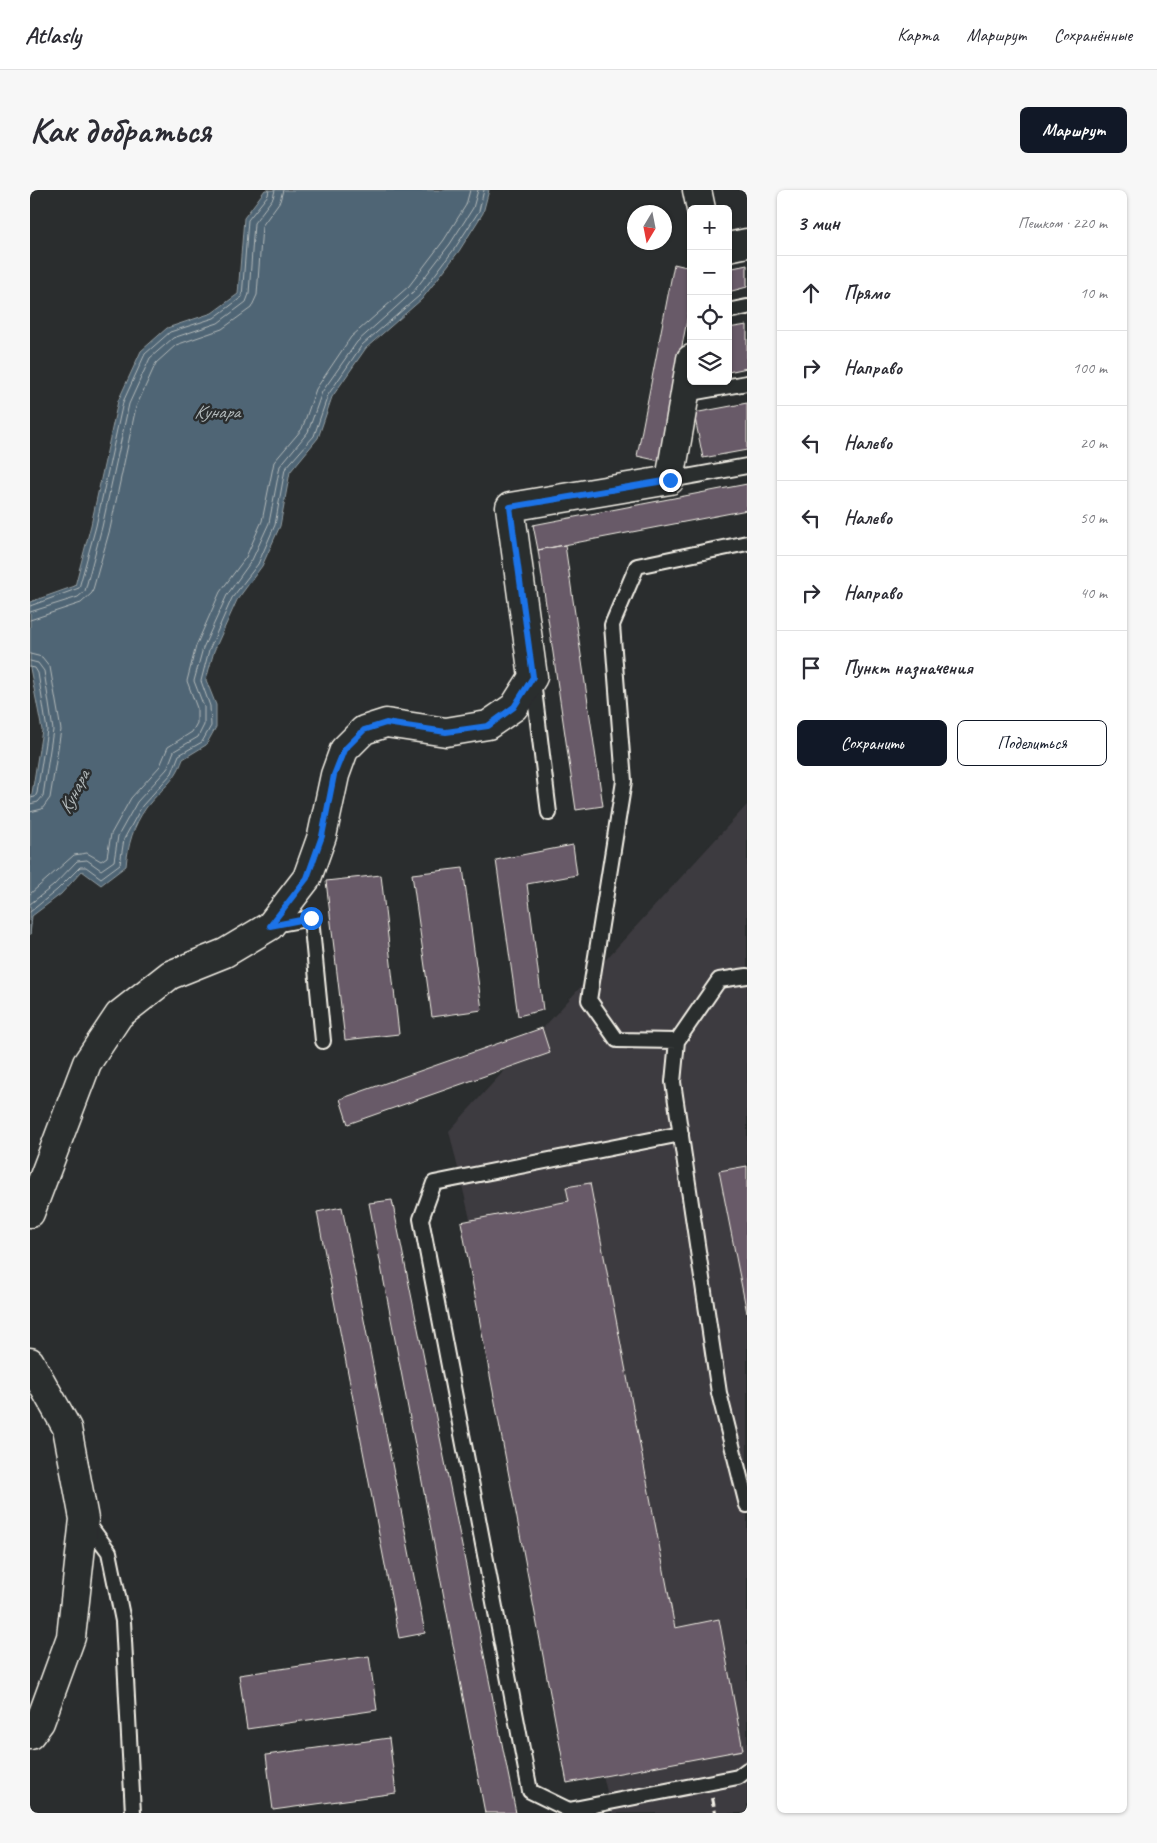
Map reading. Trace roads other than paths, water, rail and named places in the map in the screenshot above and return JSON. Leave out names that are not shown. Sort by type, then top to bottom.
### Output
[{"type":"street","points":[[697,190],[700,205]]},
{"type":"street","points":[[732,246],[747,243]]},
{"type":"street","points":[[30,1213],[87,1063],[119,1015],[170,975],[224,953],[270,926],[307,878],[322,836],[334,775],[344,750],[364,730],[386,723],[446,732],[488,726],[514,707],[533,677],[510,507],[670,480],[687,382]]},
{"type":"street","points":[[30,1362],[67,1428],[84,1519],[71,1637],[40,1722],[30,1735]]},
{"type":"lane","points":[[732,310],[747,307]]},
{"type":"lane","points":[[685,394],[747,383]]},
{"type":"lane","points":[[670,480],[747,466]]},
{"type":"lane","points":[[677,1040],[617,1040],[589,1000],[624,781],[612,625],[637,566],[747,543]]},
{"type":"lane","points":[[533,677],[549,813]]},
{"type":"lane","points":[[270,926],[311,918],[323,1041]]},
{"type":"lane","points":[[747,976],[719,980],[677,1040],[673,1082],[719,1393],[747,1505]]},
{"type":"lane","points":[[681,1134],[434,1183],[422,1220],[530,1791],[569,1810],[738,1777],[747,1770]]},
{"type":"lane","points":[[84,1519],[108,1552],[123,1621],[133,1813]]},
{"type":"water","name":"Кунара","points":[[265,190],[489,190],[483,213],[459,251],[422,299],[366,348],[332,397],[318,438],[290,472],[280,526],[262,566],[237,600],[214,651],[206,680],[216,705],[216,727],[206,745],[183,759],[176,774],[141,815],[132,836],[126,866],[101,885],[82,871],[61,894],[32,916],[30,935],[30,806],[42,730],[30,668],[30,602],[75,586],[91,525],[118,401],[141,351],[167,328],[212,313],[238,294],[244,218]]},
{"type":"railway","points":[[712,1798],[715,1813]]}]
